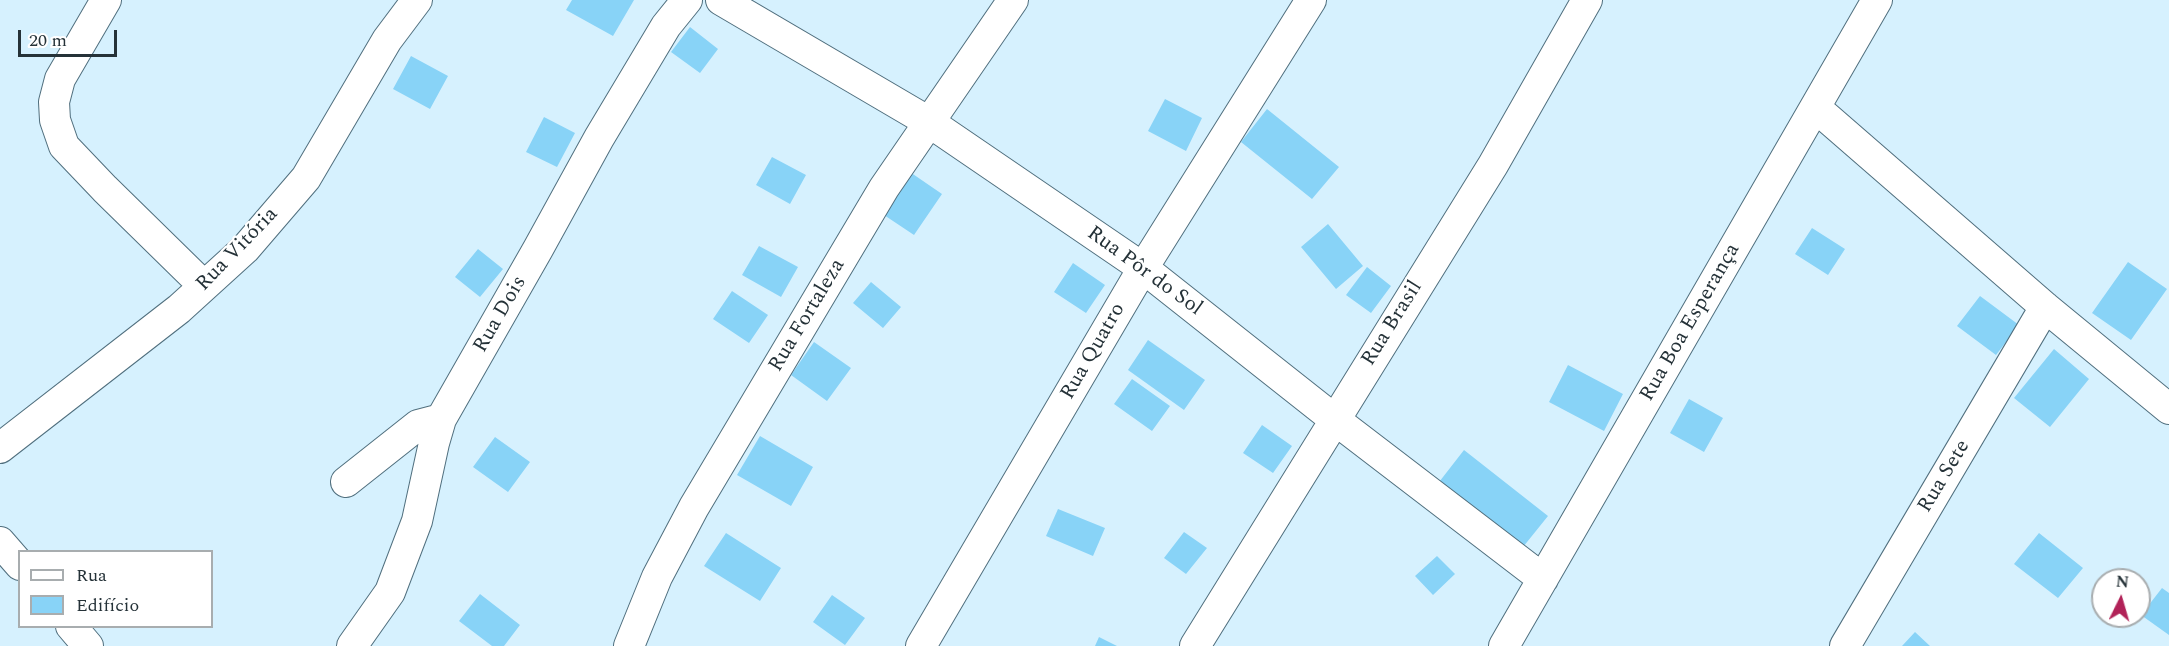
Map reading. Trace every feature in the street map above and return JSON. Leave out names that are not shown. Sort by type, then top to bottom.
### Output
[{"type":"street","points":[[106,0],[60,79],[54,102],[55,120],[64,146],[204,286]]},
{"type":"street","name":"Rua Vitória","points":[[0,448],[179,309],[245,249],[306,178],[387,40],[417,0]]},
{"type":"street","name":"Rua Dois","points":[[352,646],[390,592],[417,521],[441,419],[599,138],[666,26],[687,0]]},
{"type":"street","name":"Rua Pôr do Sol","points":[[721,0],[929,122],[1143,268],[1543,579]]},
{"type":"street","name":"Rua Fortaleza","points":[[628,646],[657,577],[694,507],[884,188],[1012,0]]},
{"type":"street","name":"Rua Quatro","points":[[921,646],[1143,268],[1311,0]]},
{"type":"street","name":"Rua Brasil","points":[[1195,646],[1492,165],[1587,0]]},
{"type":"street","name":"Rua Boa Esperança","points":[[1504,646],[1877,0]]},
{"type":"street","points":[[1816,108],[2045,307],[2169,409]]},
{"type":"street","name":"Rua Sete","points":[[1845,646],[2045,307]]},
{"type":"street","points":[[346,482],[418,425],[441,419]]},
{"type":"street","points":[[0,542],[18,563]]},
{"type":"street","points":[[72,628],[87,646]]},
{"type":"building","points":[[572,0],[634,0],[613,36],[566,10]]},
{"type":"building","points":[[690,27],[718,49],[700,73],[671,52]]},
{"type":"building","points":[[411,56],[448,76],[430,109],[393,89]]},
{"type":"building","points":[[1165,99],[1202,118],[1186,151],[1148,131]]},
{"type":"building","points":[[1267,109],[1339,167],[1312,199],[1241,142]]},
{"type":"building","points":[[544,117],[575,133],[557,167],[526,152]]},
{"type":"building","points":[[772,157],[806,175],[790,204],[756,185]]},
{"type":"building","points":[[907,170],[942,194],[914,235],[878,211]]},
{"type":"building","points":[[1328,224],[1363,266],[1336,289],[1301,247]]},
{"type":"building","points":[[1812,228],[1845,249],[1828,275],[1795,254]]},
{"type":"building","points":[[759,246],[798,267],[781,297],[742,275]]},
{"type":"building","points":[[478,249],[503,269],[480,297],[455,277]]},
{"type":"building","points":[[2128,262],[2167,289],[2131,340],[2092,313]]},
{"type":"building","points":[[1073,263],[1105,285],[1086,313],[1054,292]]},
{"type":"building","points":[[1367,267],[1391,286],[1371,313],[1346,295]]},
{"type":"building","points":[[871,282],[901,307],[883,328],[853,303]]},
{"type":"building","points":[[732,291],[768,315],[749,343],[713,319]]},
{"type":"building","points":[[1980,296],[2019,325],[1996,355],[1957,326]]},
{"type":"building","points":[[1148,340],[1205,380],[1184,410],[1128,370]]},
{"type":"building","points":[[814,342],[851,368],[827,401],[791,375]]},
{"type":"building","points":[[2054,349],[2089,379],[2050,427],[2014,398]]},
{"type":"building","points":[[1568,365],[1623,394],[1604,431],[1549,402]]},
{"type":"building","points":[[1132,379],[1170,406],[1152,431],[1114,404]]},
{"type":"building","points":[[1689,399],[1723,418],[1704,452],[1670,433]]},
{"type":"building","points":[[1262,425],[1292,446],[1273,473],[1243,453]]},
{"type":"building","points":[[760,436],[813,467],[791,506],[737,475]]},
{"type":"building","points":[[495,437],[530,462],[508,492],[473,467]]},
{"type":"building","points":[[1464,450],[1548,516],[1519,552],[1436,486]]},
{"type":"building","points":[[1058,509],[1105,528],[1093,556],[1046,536]]},
{"type":"building","points":[[1184,532],[1207,548],[1186,574],[1164,558]]},
{"type":"building","points":[[726,533],[781,568],[760,601],[704,566]]},
{"type":"building","points":[[2039,533],[2083,568],[2058,598],[2014,564]]},
{"type":"building","points":[[1437,556],[1455,574],[1433,595],[1415,576]]},
{"type":"building","points":[[2162,588],[2169,593],[2169,635],[2151,622],[2151,602]]},
{"type":"building","points":[[480,594],[520,625],[504,646],[492,646],[459,621]]},
{"type":"building","points":[[832,595],[865,618],[845,645],[813,622]]},
{"type":"building","points":[[1915,632],[1930,646],[1902,646]]},
{"type":"building","points":[[1099,637],[1117,646],[1095,646]]}]
